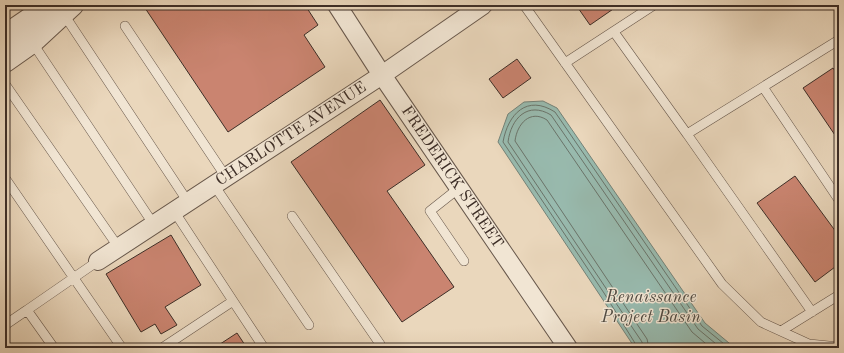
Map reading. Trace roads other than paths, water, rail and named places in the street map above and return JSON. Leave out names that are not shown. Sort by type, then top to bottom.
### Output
[{"type":"street","name":"FREDERICK STREET","points":[[337,5],[382,75],[568,348]]},
{"type":"street","name":"CHARLOTTE AVENUE","points":[[98,262],[382,75],[483,5]]},
{"type":"street","points":[[5,36],[30,20],[65,8]]},
{"type":"street","points":[[5,61],[32,42],[65,8]]},
{"type":"lane","points":[[524,5],[722,284],[761,322],[810,344],[839,347]]},
{"type":"lane","points":[[565,63],[654,5]]},
{"type":"lane","points":[[65,8],[181,207],[233,301],[264,348]]},
{"type":"lane","points":[[125,26],[309,325]]},
{"type":"lane","points":[[614,32],[812,312]]},
{"type":"lane","points":[[687,134],[837,41],[839,44]]},
{"type":"lane","points":[[32,42],[154,225]]},
{"type":"lane","points":[[5,84],[119,248]]},
{"type":"lane","points":[[763,87],[839,200]]},
{"type":"lane","points":[[5,178],[122,348]]},
{"type":"lane","points":[[459,188],[430,211],[464,261]]},
{"type":"lane","points":[[292,216],[379,347]]},
{"type":"lane","points":[[5,325],[98,262]]},
{"type":"lane","points":[[781,331],[839,295]]},
{"type":"lane","points":[[162,348],[233,301]]},
{"type":"lane","points":[[28,310],[54,348]]},
{"type":"water","name":"Renaissance Project Basin","points":[[543,101],[557,108],[705,323],[735,348],[635,348],[498,142],[508,114],[524,102]]}]
